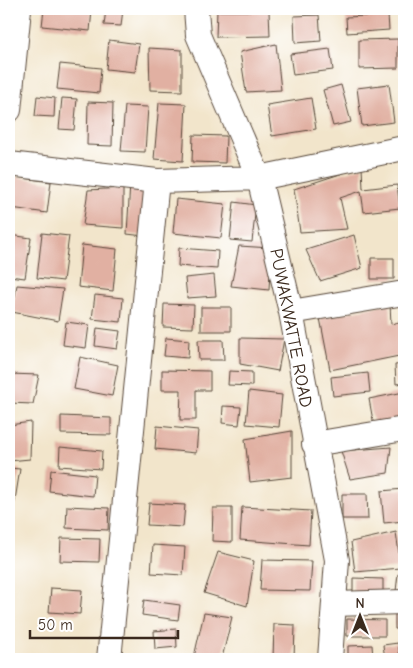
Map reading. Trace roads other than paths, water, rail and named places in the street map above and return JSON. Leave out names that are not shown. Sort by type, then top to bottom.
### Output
[{"type":"street","points":[[9,110],[19,9]]},
{"type":"street","name":"PUWAKWATTE ROAD","points":[[196,9],[198,34],[259,178],[291,312],[337,560],[330,659]]},
{"type":"street","points":[[9,164],[157,181],[259,178],[404,148]]},
{"type":"street","points":[[109,659],[157,181]]},
{"type":"street","points":[[291,312],[404,293]]},
{"type":"street","points":[[314,444],[404,429]]},
{"type":"street","points":[[334,604],[404,602]]}]
